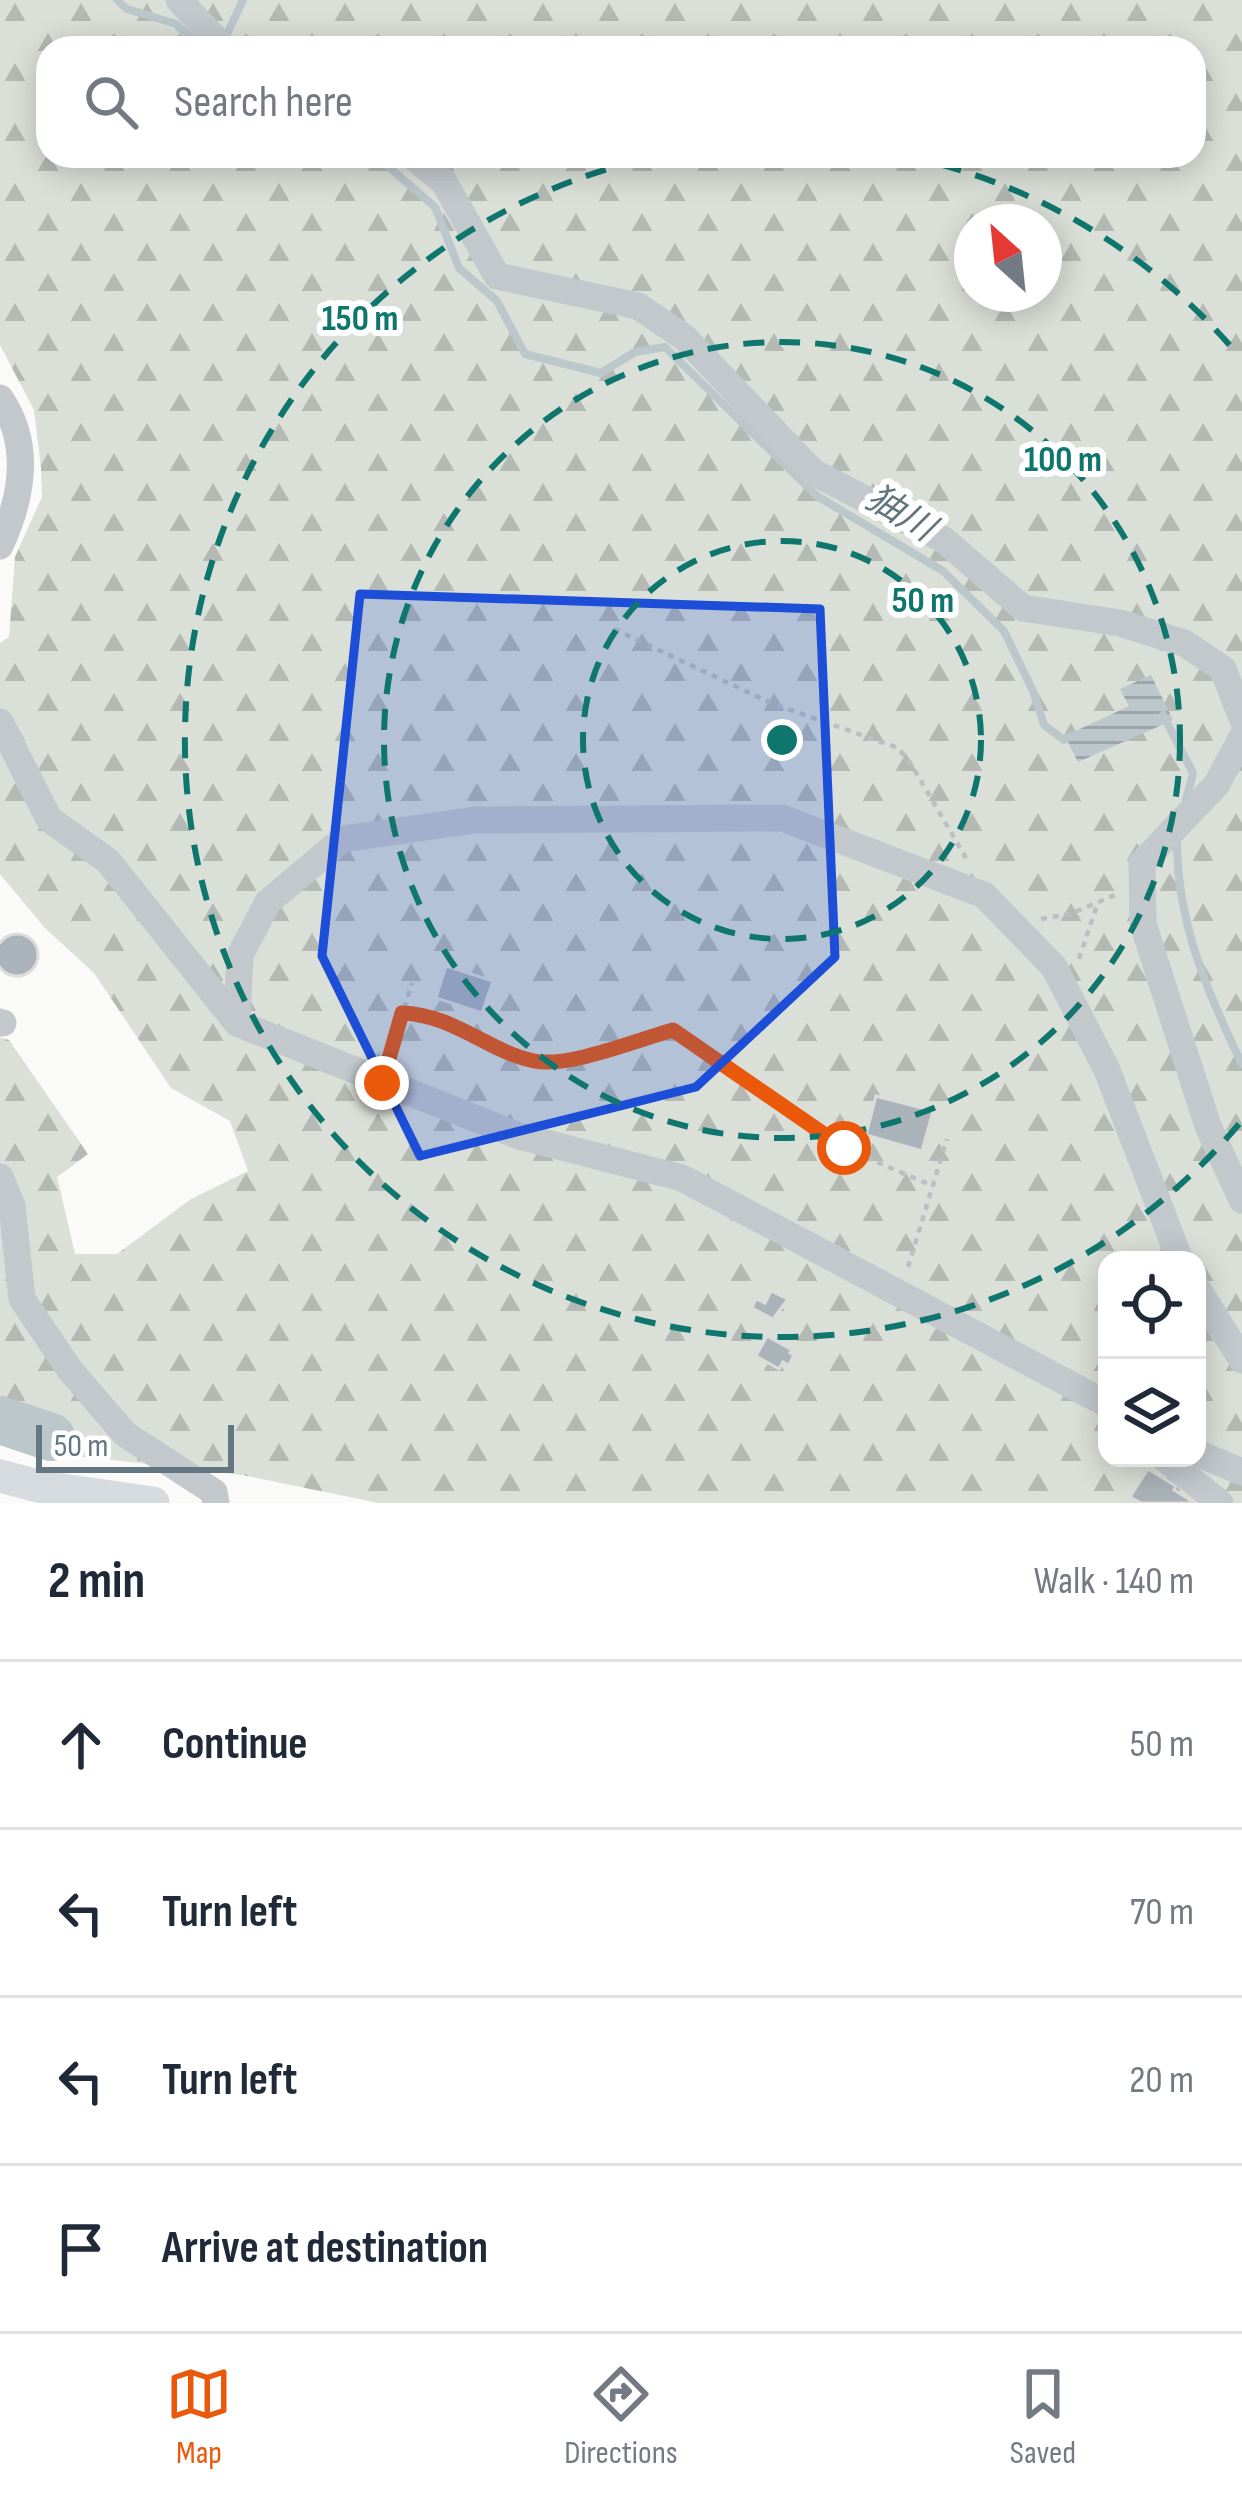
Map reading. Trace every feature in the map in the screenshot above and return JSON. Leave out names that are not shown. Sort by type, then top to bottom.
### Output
[{"type":"main road","points":[[0,1476],[153,1503]]},
{"type":"lane","points":[[178,0],[212,36]]},
{"type":"lane","points":[[427,168],[444,182],[497,276],[638,306],[685,338],[813,472],[944,540],[1023,608],[1120,623],[1184,644],[1223,669],[1242,718]]},
{"type":"lane","points":[[0,398],[22,452],[14,514],[0,546]]},
{"type":"lane","points":[[0,722],[49,819],[108,862],[237,1023],[519,1136],[682,1178],[1098,1400]]},
{"type":"lane","points":[[1242,737],[1217,784],[1142,863],[1143,924],[1208,1126],[1242,1199]]},
{"type":"lane","points":[[237,1023],[240,955],[268,902],[343,839],[475,820],[782,818],[984,895],[1054,968],[1107,1070],[1177,1251]]},
{"type":"lane","points":[[0,1178],[12,1206],[22,1299],[70,1370],[124,1434],[214,1492],[216,1503]]},
{"type":"lane","points":[[1206,1302],[1242,1360]]},
{"type":"lane","points":[[1206,1457],[1242,1472]]},
{"type":"lane","points":[[1175,1467],[1220,1503]]},
{"type":"path","points":[[614,629],[771,704],[898,748],[975,872],[984,895]]},
{"type":"path","points":[[1012,924],[1070,914],[1143,883]]},
{"type":"path","points":[[1067,993],[1098,902]]},
{"type":"path","points":[[382,1083],[412,983]]},
{"type":"path","points":[[402,1013],[430,1014],[536,1061],[577,1057],[673,1030],[844,1148],[933,1186]]},
{"type":"path","points":[[900,1296],[947,1139]]},
{"type":"highlighted area","points":[[360,594],[820,609],[835,957],[696,1087],[420,1156],[322,956]]},
{"type":"green space","points":[[0,0],[1242,0],[1242,1503],[379,1503],[242,1475],[78,1456],[0,1426],[0,1037],[9,1040],[88,1154],[57,1177],[75,1254],[117,1254],[191,1199],[248,1171],[230,1121],[171,1088],[94,973],[45,928],[0,874],[0,643],[9,637],[15,557],[42,497],[34,410],[0,345]]},
{"type":"shaded area","points":[[1151,675],[1173,720],[1078,762],[1065,736],[1129,706],[1120,689]]},
{"type":"building","points":[[17,934],[36,947],[32,970],[17,976],[2,970],[2,940]]},
{"type":"building","points":[[446,966],[493,981],[482,1013],[436,998]]},
{"type":"building","points":[[876,1096],[933,1111],[922,1151],[866,1135]]},
{"type":"building","points":[[771,1291],[788,1299],[773,1319],[752,1308],[756,1299],[765,1303]]},
{"type":"building","points":[[767,1336],[792,1350],[789,1365],[783,1362],[779,1369],[756,1356]]},
{"type":"building","points":[[1148,1469],[1195,1503],[1141,1503],[1130,1497]]},
{"type":"waterway","name":"㹨川","points":[[117,0],[127,9],[176,24],[188,36]]},
{"type":"waterway","points":[[226,36],[243,0]]},
{"type":"waterway","name":"㹨川","points":[[390,168],[435,207],[459,268],[497,301],[525,354],[601,373],[635,352],[665,347],[817,496],[943,571],[1004,631],[1044,725],[1064,740],[1072,736]]},
{"type":"waterway","name":"㹨川","points":[[1163,715],[1193,773],[1186,800]]},
{"type":"waterway","name":"㹨川","points":[[1177,838],[1182,898],[1196,955],[1242,1064]]},
{"type":"waterway","points":[[0,1420],[51,1437]]},
{"type":"route","points":[[382,1083],[402,1013],[430,1014],[536,1061],[577,1057],[673,1030],[844,1148]]}]
